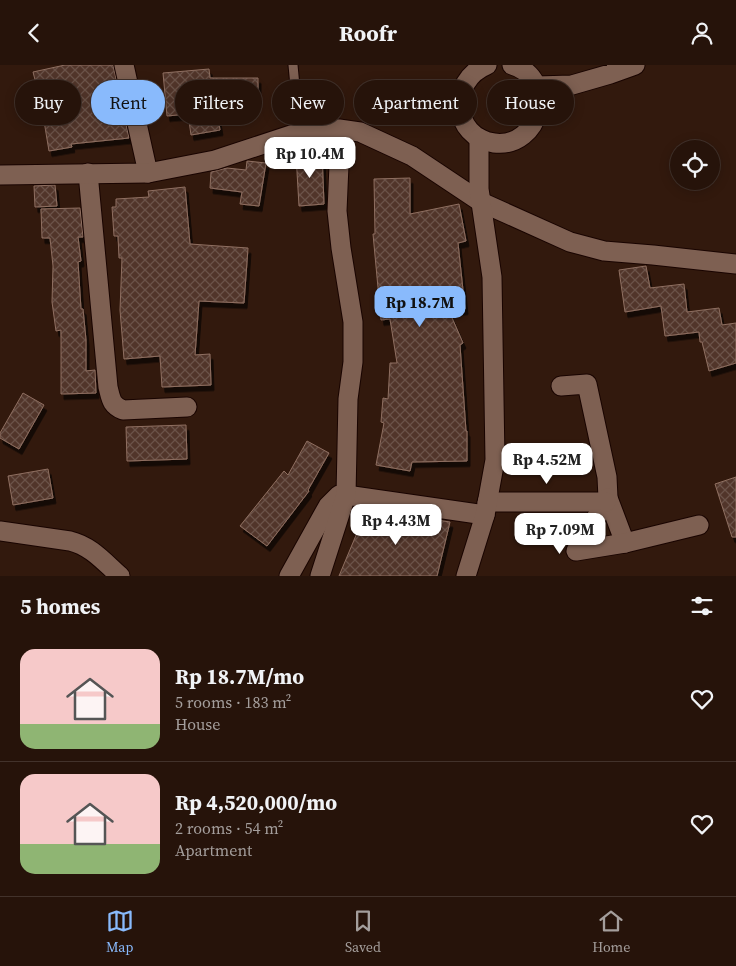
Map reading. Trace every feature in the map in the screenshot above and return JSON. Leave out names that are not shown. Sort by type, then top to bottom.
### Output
[{"type":"street","points":[[124,65],[148,173]]},
{"type":"street","points":[[512,65],[528,74],[532,80]]},
{"type":"street","points":[[574,84],[610,75],[635,65]]},
{"type":"street","points":[[481,66],[468,78],[461,90],[459,104],[462,117],[469,129],[479,138],[493,143],[508,142],[521,136],[533,125]]},
{"type":"street","points":[[0,175],[148,173],[215,159],[297,133],[324,128],[360,132],[412,156],[481,202],[570,242],[604,251],[736,264]]},
{"type":"street","points":[[466,576],[486,509],[495,460],[492,277],[479,189],[479,138]]},
{"type":"street","points":[[320,576],[346,495],[348,399],[353,362],[354,322],[341,248],[337,211],[339,165]]},
{"type":"street","points":[[88,173],[110,399],[115,406],[124,409],[187,407]]},
{"type":"street","points":[[561,386],[587,384],[608,477],[607,500],[625,543]]},
{"type":"street","points":[[289,576],[328,506],[339,495],[486,509],[607,500]]},
{"type":"street","points":[[607,500],[576,551],[625,543],[699,525]]},
{"type":"street","points":[[0,531],[81,543],[120,576]]},
{"type":"lane","points":[[294,65],[298,117],[297,133]]},
{"type":"building","points":[[65,65],[113,65],[116,80],[91,80],[91,125],[126,125],[129,138],[71,144],[72,147],[49,151],[45,125],[81,125],[81,80],[35,80],[33,72]]},
{"type":"building","points":[[209,69],[210,78],[258,78],[258,80],[175,80],[175,115],[167,116],[163,73]]},
{"type":"building","points":[[190,125],[219,125],[220,130],[191,135]]},
{"type":"building","points":[[322,153],[324,204],[299,206],[296,155]]},
{"type":"building","points":[[247,161],[266,163],[259,206],[240,204],[242,192],[210,188],[211,172],[227,168],[246,170]]},
{"type":"building","points":[[410,178],[410,214],[459,204],[466,241],[458,243],[465,309],[449,311],[463,343],[460,345],[467,431],[467,461],[412,462],[410,471],[376,465],[384,423],[381,422],[383,398],[388,399],[390,363],[397,363],[390,319],[381,320],[373,234],[375,234],[374,179]]},
{"type":"building","points":[[55,185],[57,206],[35,207],[34,186]]},
{"type":"building","points":[[185,187],[190,244],[248,248],[244,303],[199,301],[195,355],[210,354],[211,385],[162,387],[160,356],[124,359],[120,310],[122,258],[119,258],[118,236],[114,236],[112,207],[116,207],[116,199],[149,197],[148,191]]},
{"type":"building","points":[[80,208],[83,237],[78,237],[81,261],[78,262],[81,309],[83,309],[86,340],[86,371],[95,370],[96,393],[61,394],[61,330],[56,331],[52,302],[53,266],[50,238],[42,238],[41,209]]},
{"type":"building","points":[[646,266],[650,288],[684,284],[687,312],[719,308],[722,325],[736,323],[736,363],[709,371],[702,342],[700,342],[699,332],[665,336],[661,306],[625,312],[619,270]]},
{"type":"building","points":[[23,393],[44,405],[19,449],[0,438],[0,433]]},
{"type":"building","points":[[186,425],[187,459],[127,461],[126,427]]},
{"type":"building","points":[[307,441],[329,453],[309,491],[267,546],[240,526],[284,471],[288,475]]},
{"type":"building","points":[[48,469],[53,498],[13,505],[8,476]]},
{"type":"building","points":[[736,477],[736,537],[732,537],[715,484]]},
{"type":"building","points":[[367,509],[397,514],[410,519],[411,516],[450,522],[437,576],[339,576]]}]
